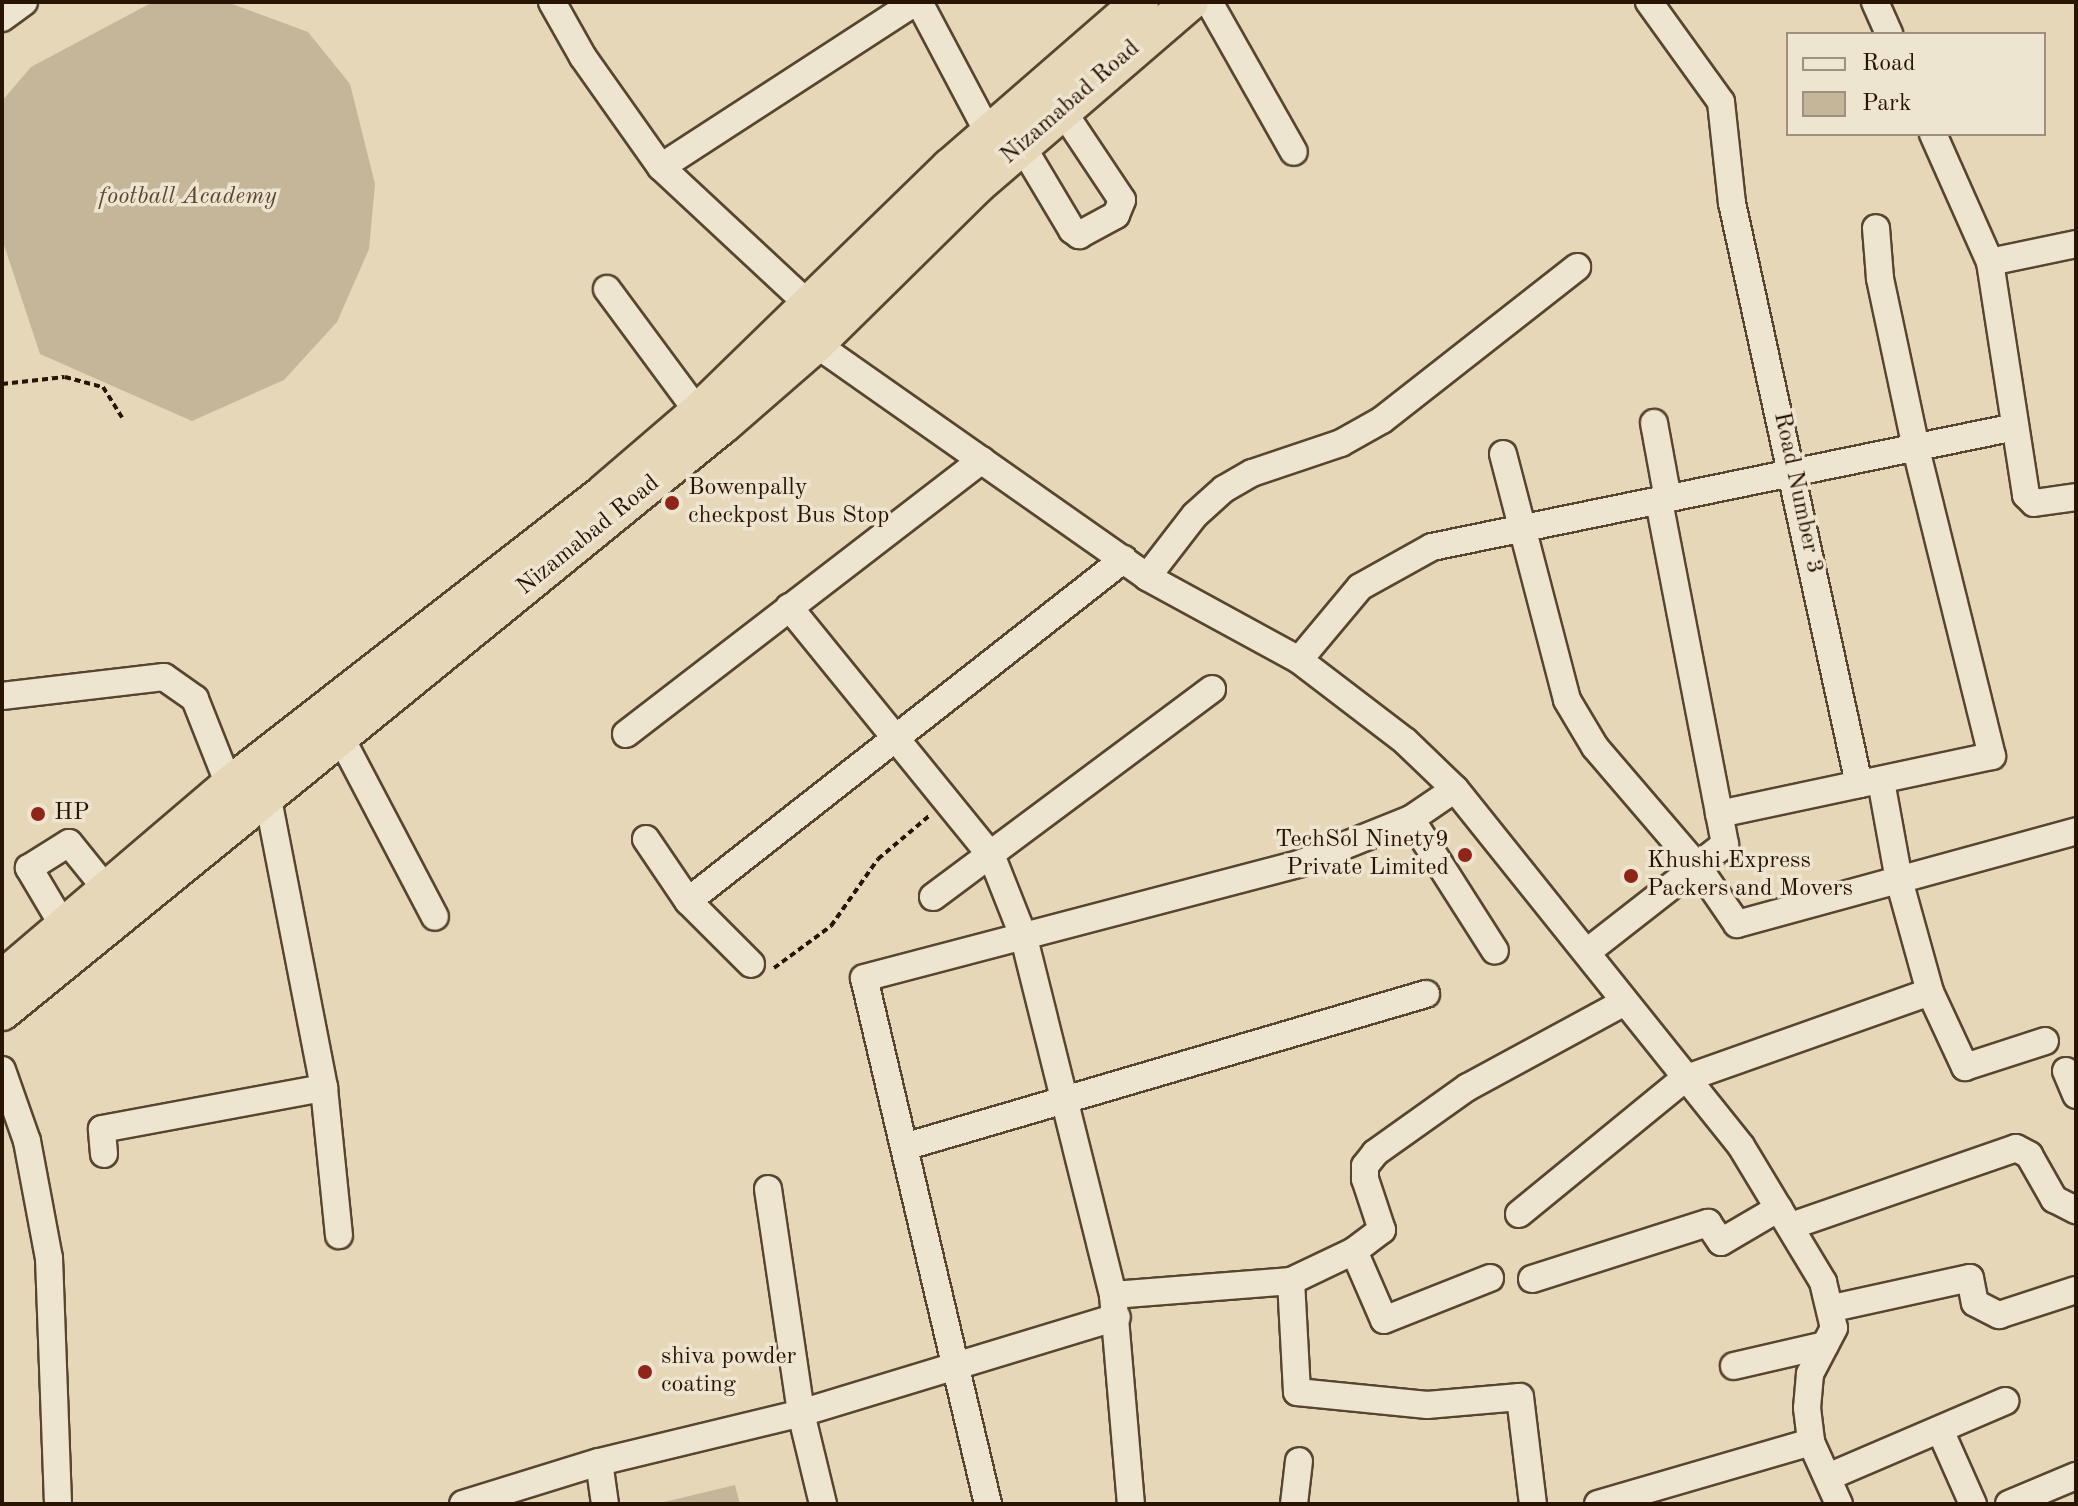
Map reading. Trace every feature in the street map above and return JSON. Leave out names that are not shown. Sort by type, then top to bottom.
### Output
[{"type":"highway","name":"Nizamabad Road","points":[[2,1012],[267,794],[625,509],[816,344],[1140,2]]},
{"type":"highway","name":"Nizamabad Road","points":[[2,979],[229,785],[606,491],[698,412],[810,306],[1006,140],[1062,110],[1190,2]]},
{"type":"street","points":[[2,18],[24,2]]},
{"type":"street","points":[[552,2],[583,57],[661,167],[810,306]]},
{"type":"street","points":[[661,167],[917,2],[1006,140],[1072,230],[1079,235],[1116,215],[1122,200],[1062,110]]},
{"type":"street","points":[[1209,2],[1294,152]]},
{"type":"street","name":"Road Number 3","points":[[1649,2],[1721,102],[1732,203],[1793,472],[1870,782],[1930,992],[1965,1067],[2045,1041]]},
{"type":"street","points":[[1875,2],[1888,32]]},
{"type":"street","points":[[1934,136],[1990,262],[2026,495],[2034,503],[2076,497]]},
{"type":"street","points":[[1719,814],[1992,756],[1916,448],[1880,278],[1876,228]]},
{"type":"street","points":[[1990,262],[2076,244]]},
{"type":"street","points":[[1147,577],[1195,515],[1224,489],[1252,473],[1341,443],[1382,420],[1577,267]]},
{"type":"street","points":[[607,289],[698,412]]},
{"type":"street","points":[[816,344],[1147,577],[1299,660],[1405,741],[1455,789],[1587,952],[1623,1003],[1741,1146],[1785,1217],[1833,1308],[1834,1328],[1810,1374],[1811,1442],[1839,1504]]},
{"type":"street","points":[[1587,952],[1725,844],[1664,500],[1654,423]]},
{"type":"street","points":[[1299,660],[1360,587],[1379,572],[1432,547],[2015,427]]},
{"type":"street","points":[[1503,454],[1525,529],[1556,671],[1578,723],[1698,867],[1737,924],[2076,831]]},
{"type":"street","points":[[626,734],[982,460]]},
{"type":"street","points":[[688,901],[1124,559]]},
{"type":"street","points":[[789,607],[992,857],[1024,938],[1115,1306],[1131,1504]]},
{"type":"street","points":[[2,696],[164,677],[195,699],[229,785]]},
{"type":"street","points":[[933,897],[992,857],[1212,689]]},
{"type":"street","points":[[340,736],[435,917]]},
{"type":"street","points":[[988,1504],[864,978],[1301,863],[1411,819],[1455,789]]},
{"type":"street","points":[[267,794],[324,1088],[339,1235]]},
{"type":"street","points":[[1411,819],[1495,951]]},
{"type":"street","points":[[646,839],[688,901],[751,964]]},
{"type":"street","points":[[64,927],[29,868],[69,843],[107,890]]},
{"type":"street","points":[[1519,1214],[1684,1079],[1930,992]]},
{"type":"street","points":[[904,1147],[1426,994]]},
{"type":"street","points":[[463,1504],[599,1462],[801,1413],[1115,1306],[1291,1281],[1354,1251],[1382,1230],[1365,1179],[1365,1166],[1375,1153],[1468,1087],[1623,1003]]},
{"type":"street","points":[[2,1070],[27,1141],[49,1258],[58,1504]]},
{"type":"street","points":[[104,1154],[102,1129],[324,1088]]},
{"type":"street","points":[[1532,1279],[1708,1223],[1721,1242],[1785,1217],[2016,1148],[2029,1155],[2054,1199],[2076,1210]]},
{"type":"street","points":[[768,1189],[801,1413],[823,1504]]},
{"type":"street","points":[[1354,1251],[1384,1320],[1490,1278]]},
{"type":"street","points":[[1833,1308],[1970,1278],[1975,1303],[1999,1315],[2076,1290]]},
{"type":"street","points":[[1291,1281],[1297,1392],[1427,1405],[1520,1397],[1533,1504]]},
{"type":"street","points":[[1734,1366],[1825,1345]]},
{"type":"street","points":[[1828,1477],[2005,1401]]},
{"type":"street","points":[[1940,1430],[1973,1504]]},
{"type":"street","points":[[1598,1504],[1811,1442]]},
{"type":"street","points":[[1294,1504],[1299,1461]]},
{"type":"street","points":[[599,1462],[605,1504]]},
{"type":"street","points":[[2009,1504],[2044,1496],[2076,1476]]},
{"type":"path","points":[[2,384],[65,377],[103,387],[122,417]]},
{"type":"path","points":[[751,964],[764,972],[780,965],[831,926],[878,859],[946,802]]},
{"type":"green space","name":"football Academy","points":[[227,2],[308,32],[350,84],[375,184],[369,249],[337,322],[284,380],[192,421],[40,354],[2,239],[2,101],[31,67],[151,3]]},
{"type":"green space","points":[[735,1485],[740,1504],[656,1504]]},
{"type":"place","name":"Bowenpally checkpost Bus Stop","points":[[672,503]]},
{"type":"place","name":"HP","points":[[38,814]]},
{"type":"place","name":"TechSol Ninety9 Private Limited","points":[[1465,855]]},
{"type":"place","name":"Khushi Express Packers and Movers","points":[[1631,876]]},
{"type":"place","name":"shiva powder coating","points":[[645,1372]]}]
